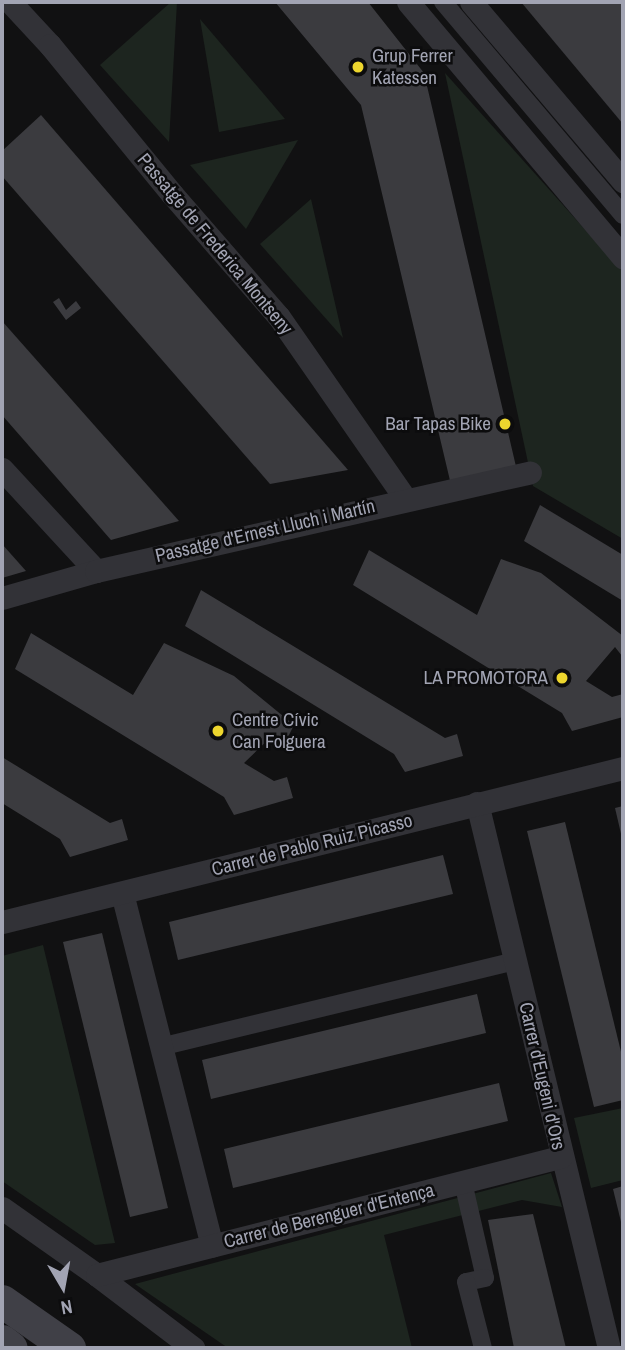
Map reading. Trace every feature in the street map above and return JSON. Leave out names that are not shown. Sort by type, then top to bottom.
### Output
[{"type":"main road","points":[[2,1301],[69,1348]]},
{"type":"main road","points":[[2,1341],[11,1348]]},
{"type":"street","name":"Passatge de Frederica Montseny","points":[[10,2],[50,45],[172,194],[279,317],[405,498]]},
{"type":"street","points":[[408,2],[623,257]]},
{"type":"street","points":[[443,2],[623,215]]},
{"type":"street","points":[[471,2],[623,181]]},
{"type":"street","points":[[2,469],[96,571]]},
{"type":"street","name":"Passatge d'Ernest Lluch i Martín","points":[[2,598],[96,571],[405,498],[530,472]]},
{"type":"street","name":"Carrer de Pablo Ruiz Picasso","points":[[2,922],[623,768]]},
{"type":"street","name":"Carrer d'Eugeni d'Ors","points":[[477,803],[609,1348]]},
{"type":"street","points":[[122,893],[212,1246]]},
{"type":"street","points":[[160,1047],[515,961]]},
{"type":"street","name":"Carrer de Berenguer d'Entença","points":[[97,1275],[561,1157]]},
{"type":"street","points":[[463,1182],[485,1278],[466,1282],[482,1348]]},
{"type":"street","points":[[2,1208],[97,1275],[193,1348]]},
{"type":"shaded area","points":[[171,2],[177,2],[169,142],[100,65]]},
{"type":"shaded area","points":[[200,19],[285,119],[219,132]]},
{"type":"shaded area","points":[[445,73],[623,272],[623,539],[533,486]]},
{"type":"shaded area","points":[[298,140],[246,229],[190,165]]},
{"type":"shaded area","points":[[311,199],[343,338],[260,244]]},
{"type":"shaded area","points":[[43,945],[115,1243],[95,1245],[2,1181],[2,956]]},
{"type":"shaded area","points":[[623,1108],[623,1180],[591,1188],[574,1118]]},
{"type":"shaded area","points":[[551,1173],[562,1207],[522,1200],[384,1235],[412,1348],[228,1348],[135,1284]]},
{"type":"building","points":[[275,2],[368,2],[424,73],[518,475],[452,489],[361,105]]},
{"type":"building","points":[[521,2],[623,2],[623,124]]},
{"type":"building","points":[[41,115],[348,470],[270,484],[2,176],[2,151]]},
{"type":"building","points":[[59,298],[66,310],[76,301],[81,308],[66,320],[53,302]]},
{"type":"building","points":[[2,321],[179,521],[111,540],[2,415]]},
{"type":"building","points":[[540,505],[623,555],[623,601],[524,541]]},
{"type":"building","points":[[2,544],[26,571],[2,578]]},
{"type":"building","points":[[369,550],[477,615],[501,559],[541,573],[623,636],[622,656],[615,647],[586,681],[612,697],[623,694],[623,717],[572,731],[562,713],[353,585]]},
{"type":"building","points":[[201,590],[445,738],[457,734],[463,756],[405,772],[394,754],[185,626]]},
{"type":"building","points":[[31,633],[133,695],[164,643],[234,676],[294,725],[286,741],[274,734],[244,763],[274,781],[287,777],[293,798],[234,815],[224,797],[15,669]]},
{"type":"building","points":[[2,757],[110,823],[122,819],[128,840],[70,857],[60,839],[2,803]]},
{"type":"building","points":[[623,806],[623,838],[622,838],[615,808]]},
{"type":"building","points":[[565,822],[623,1060],[623,1100],[594,1107],[527,831]]},
{"type":"building","points":[[443,855],[453,894],[178,960],[169,922]]},
{"type":"building","points":[[102,933],[168,1208],[130,1217],[63,942]]},
{"type":"building","points":[[477,994],[486,1033],[211,1099],[202,1060]]},
{"type":"building","points":[[499,1083],[508,1121],[233,1188],[224,1149]]},
{"type":"building","points":[[623,1186],[623,1226],[622,1226],[613,1189]]},
{"type":"building","points":[[533,1214],[566,1348],[514,1348],[488,1220]]},
{"type":"place","name":"Grup Ferrer Katessen","points":[[358,67]]},
{"type":"place","name":"Bar Tapas Bike","points":[[505,424]]},
{"type":"place","name":"LA PROMOTORA","points":[[562,678]]},
{"type":"place","name":"Centre Cívic Can Folguera","points":[[218,731]]}]
